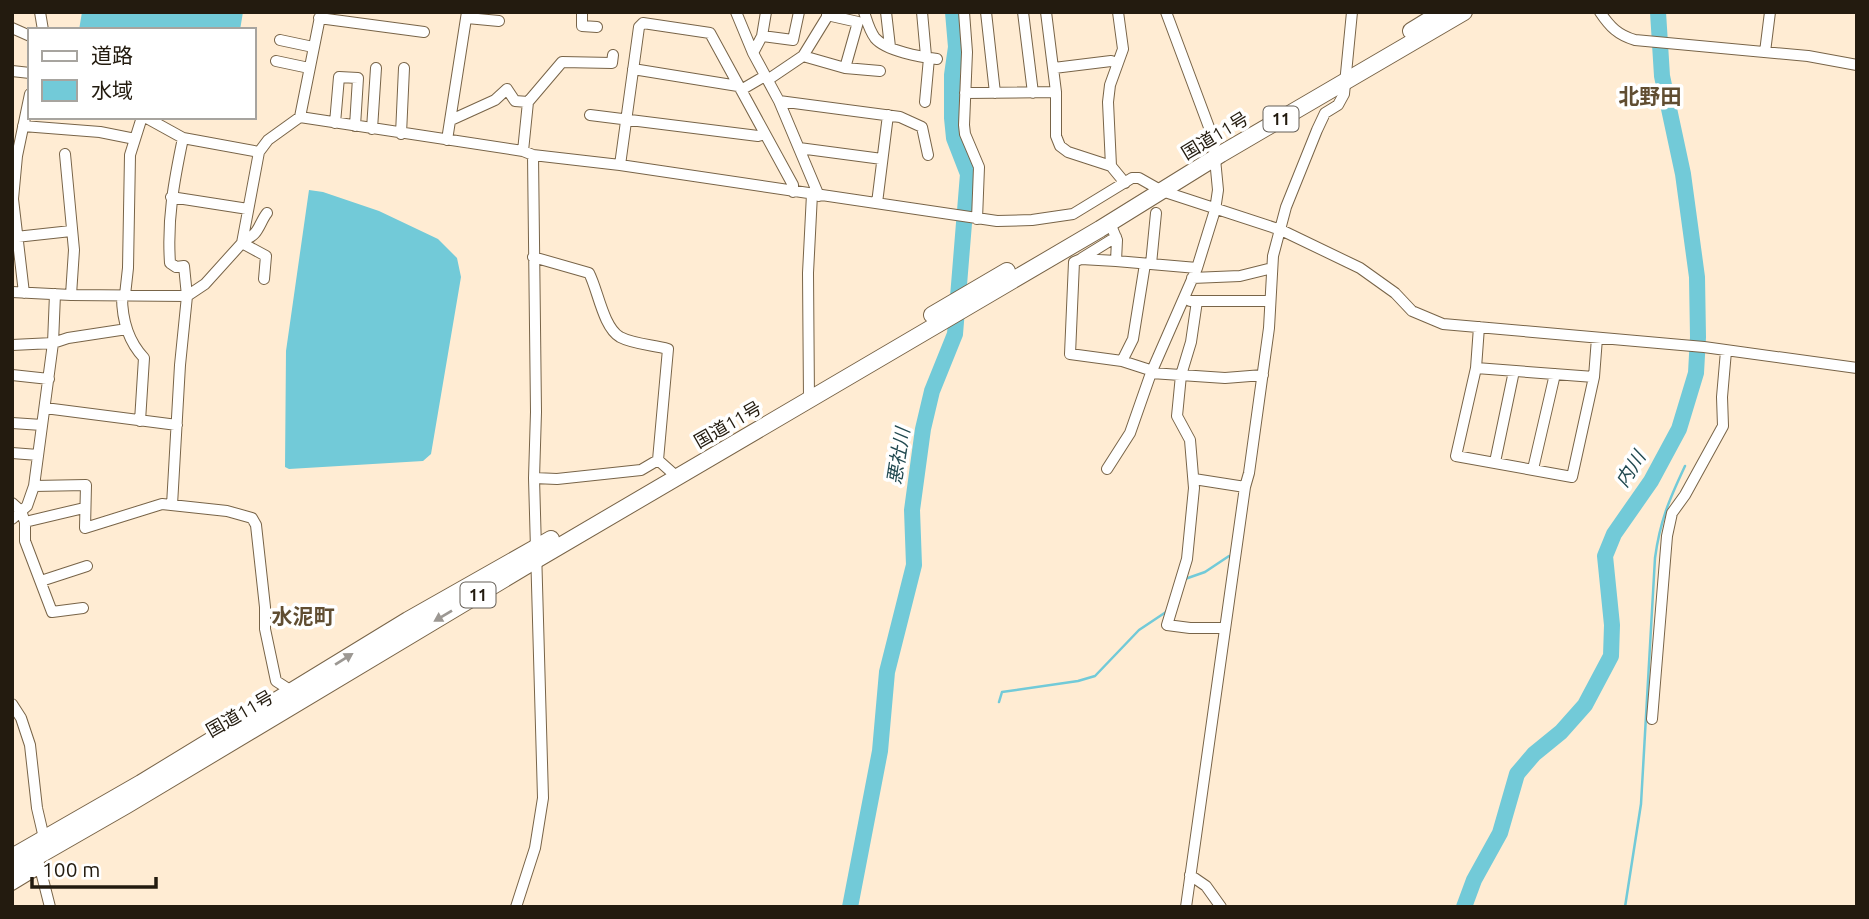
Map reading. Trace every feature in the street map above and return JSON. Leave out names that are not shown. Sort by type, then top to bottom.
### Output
[{"type":"highway","name":"国道11号","points":[[1346,75],[1442,12]]},
{"type":"highway","name":"国道11号","points":[[12,871],[38,862],[298,695],[408,620],[536,554],[668,469],[808,394],[965,302],[1094,221],[1157,187],[1346,75],[1464,12]]},
{"type":"highway","name":"国道11号","points":[[965,302],[1113,230],[1157,187]]},
{"type":"highway","name":"国道11号","points":[[12,857],[298,695]]},
{"type":"street","points":[[582,12],[582,26],[597,27]]},
{"type":"street","points":[[736,12],[752,53],[779,101],[815,195],[808,262],[808,394]]},
{"type":"street","points":[[752,53],[762,36],[766,12]]},
{"type":"street","points":[[762,36],[793,40],[799,12]]},
{"type":"street","points":[[864,12],[876,38],[906,53],[931,58]]},
{"type":"street","points":[[886,12],[890,47]]},
{"type":"street","points":[[922,12],[931,58],[925,102]]},
{"type":"street","points":[[964,12],[967,52],[965,134],[979,167],[969,218]]},
{"type":"street","points":[[986,12],[995,93]]},
{"type":"street","points":[[1023,12],[1033,93]]},
{"type":"street","points":[[1046,12],[1056,92],[1056,136],[1060,146],[1068,152],[1111,166],[1125,183]]},
{"type":"street","points":[[1111,166],[1108,102],[1110,86],[1123,48],[1118,12]]},
{"type":"street","points":[[1107,469],[1130,433],[1152,372],[1194,273],[1215,210],[1218,190],[1213,138],[1166,12]]},
{"type":"street","points":[[1186,907],[1224,628],[1263,376],[1272,268],[1286,208],[1325,113],[1338,105],[1344,94],[1352,12]]},
{"type":"street","points":[[1600,12],[1610,27],[1620,35],[1653,43],[1765,52],[1857,65]]},
{"type":"street","points":[[1765,52],[1770,12]]},
{"type":"street","points":[[633,69],[740,88],[767,78],[803,56],[828,14],[858,22],[845,68]]},
{"type":"street","points":[[300,117],[320,15],[424,32]]},
{"type":"street","points":[[447,140],[467,15],[499,21]]},
{"type":"street","points":[[620,165],[639,27],[643,23],[710,33],[793,186],[793,192]]},
{"type":"street","points":[[12,27],[28,35]]},
{"type":"street","points":[[280,40],[313,47]]},
{"type":"street","points":[[803,56],[845,68],[880,71]]},
{"type":"street","points":[[276,61],[309,68]]},
{"type":"street","points":[[1054,68],[1111,61],[1117,63]]},
{"type":"street","points":[[516,907],[535,848],[542,798],[528,102],[562,62],[612,63]]},
{"type":"street","points":[[372,129],[376,68]]},
{"type":"street","points":[[401,134],[404,68]]},
{"type":"street","points":[[335,123],[339,76],[358,78],[355,126]]},
{"type":"street","points":[[451,120],[495,100],[508,84],[515,101],[528,102]]},
{"type":"street","points":[[965,93],[1056,92]]},
{"type":"street","points":[[779,101],[900,117],[922,127],[928,155]]},
{"type":"street","points":[[24,293],[13,199],[28,103]]},
{"type":"street","points":[[590,115],[758,136],[765,134]]},
{"type":"street","points":[[877,203],[888,115]]},
{"type":"street","points":[[12,292],[187,296],[205,284],[242,241],[259,152],[268,139],[300,117],[997,221],[1032,220],[1073,214],[1132,178],[1139,178],[1215,210],[1281,230],[1360,268],[1395,293],[1412,312],[1443,324],[1704,347],[1857,368]]},
{"type":"street","points":[[140,421],[144,358],[135,349],[122,312],[128,268],[130,155],[143,119]]},
{"type":"street","points":[[148,119],[183,138],[259,152]]},
{"type":"street","points":[[23,126],[100,132],[135,139]]},
{"type":"street","points":[[172,505],[187,296],[184,267],[176,267],[170,263],[168,239],[171,197],[183,138]]},
{"type":"street","points":[[799,148],[882,159]]},
{"type":"street","points":[[65,154],[74,250],[71,295]]},
{"type":"street","points":[[171,197],[248,209]]},
{"type":"street","points":[[242,241],[255,234],[267,213]]},
{"type":"street","points":[[1122,361],[1133,340],[1156,213]]},
{"type":"street","points":[[1113,230],[1074,262],[1070,354],[1122,361],[1152,372],[1226,378],[1263,376]]},
{"type":"street","points":[[1113,230],[1116,261]]},
{"type":"street","points":[[16,237],[71,231]]},
{"type":"street","points":[[242,241],[266,256],[264,279]]},
{"type":"street","points":[[533,257],[589,273],[605,316],[615,332],[626,339],[668,349],[668,469],[557,479],[534,478]]},
{"type":"street","points":[[1081,258],[1148,264],[1194,273],[1240,276],[1272,268]]},
{"type":"street","points":[[12,519],[32,499],[53,343],[55,294]]},
{"type":"street","points":[[1182,301],[1270,301]]},
{"type":"street","points":[[1197,301],[1191,342],[1181,375],[1177,416],[1190,440],[1194,479],[1187,559],[1167,625],[1224,628]]},
{"type":"street","points":[[1479,327],[1476,368],[1455,457],[1572,477],[1594,377],[1597,338]]},
{"type":"street","points":[[12,345],[53,343],[78,336],[127,329]]},
{"type":"street","points":[[1652,719],[1662,585],[1672,513],[1685,495],[1723,426],[1722,397],[1726,351]]},
{"type":"street","points":[[1476,368],[1594,377]]},
{"type":"street","points":[[1494,462],[1514,371]]},
{"type":"street","points":[[1533,469],[1555,374]]},
{"type":"street","points":[[12,375],[48,379]]},
{"type":"street","points":[[45,408],[177,425]]},
{"type":"street","points":[[12,423],[42,425]]},
{"type":"street","points":[[12,453],[38,455]]},
{"type":"street","points":[[1194,479],[1245,487]]},
{"type":"street","points":[[34,486],[86,485],[85,528],[162,504],[228,511],[256,521],[267,642],[276,681],[298,695]]},
{"type":"street","points":[[12,503],[21,511],[25,522],[25,541],[52,612],[83,608]]},
{"type":"street","points":[[25,522],[84,508]]},
{"type":"street","points":[[41,581],[87,566]]},
{"type":"street","points":[[12,704],[27,730],[37,808],[44,838],[38,862],[50,907]]},
{"type":"street","points":[[12,885],[38,862]]},
{"type":"street","points":[[1190,875],[1206,886],[1221,907]]},
{"type":"water","points":[[82,12],[243,12],[240,28],[79,28]]},
{"type":"water","points":[[309,190],[323,192],[379,211],[438,239],[457,258],[461,277],[431,454],[423,461],[289,469],[285,467],[286,351]]},
{"type":"waterway","name":"悪社川","points":[[850,907],[880,751],[887,672],[914,565],[912,510],[923,429],[932,391],[955,334],[968,174],[954,138],[952,118],[952,75],[956,47],[953,12]]},
{"type":"waterway","name":"内川","points":[[1464,907],[1474,880],[1500,833],[1517,774],[1585,705],[1611,656],[1612,625],[1605,556],[1614,534],[1651,481],[1679,429],[1696,373],[1697,277],[1683,174],[1662,76],[1658,12]]},
{"type":"waterway","points":[[1625,907],[1641,804],[1655,558],[1666,511],[1685,466]]},
{"type":"waterway","points":[[1185,579],[1205,572],[1229,556]]},
{"type":"waterway","points":[[999,702],[1002,692],[1095,676],[1139,630],[1166,612]]},
{"type":"district","name":"北野田","points":[[1650,97]]},
{"type":"district","name":"水泥町","points":[[303,617]]}]
